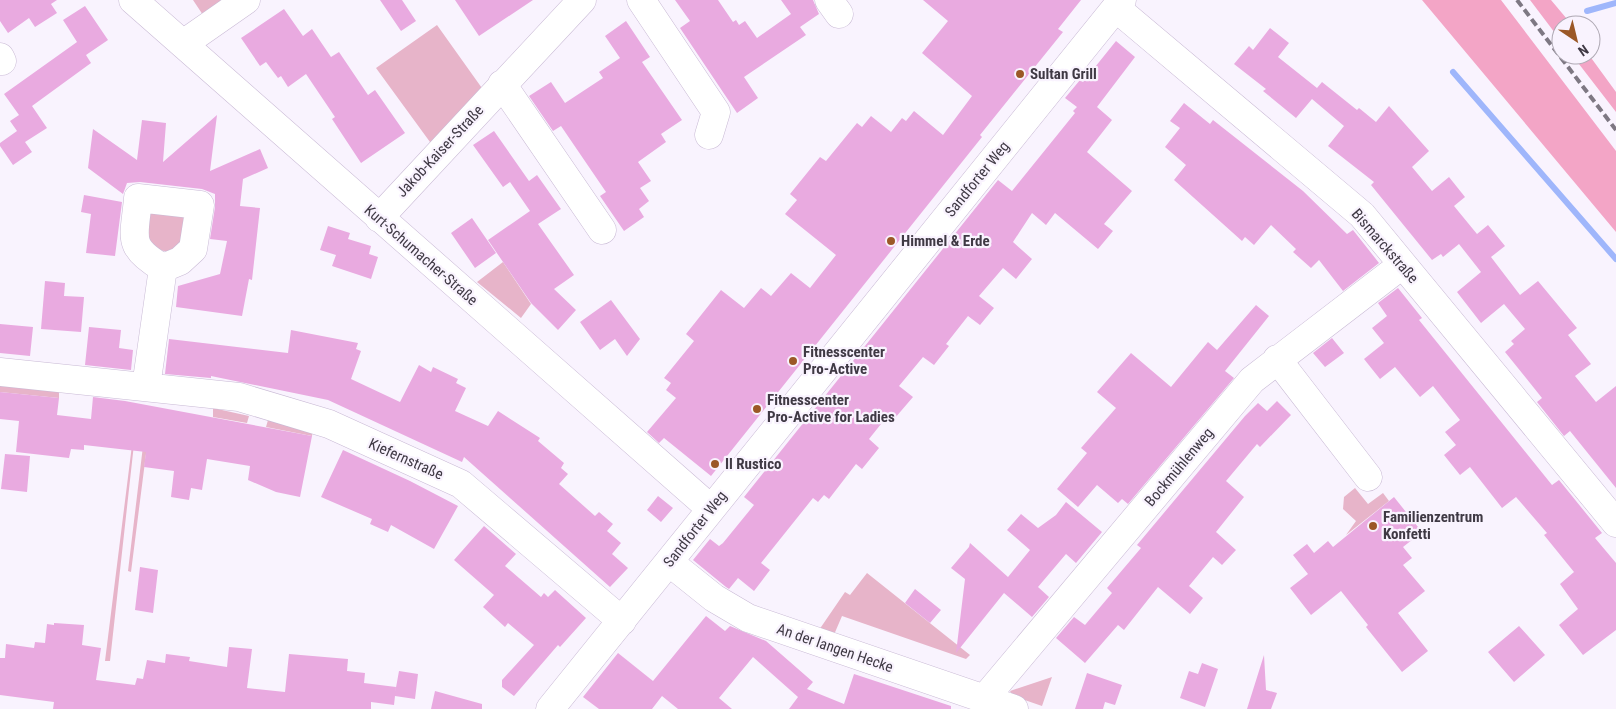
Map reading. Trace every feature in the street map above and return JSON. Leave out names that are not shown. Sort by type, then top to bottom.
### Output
[{"type":"street","name":"Kurt-Schumacher-Straße","points":[[133,0],[711,509]]},
{"type":"street","points":[[183,44],[246,0]]},
{"type":"street","name":"Jakob-Kaiser-Straße","points":[[379,218],[582,0]]},
{"type":"street","points":[[641,0],[716,112],[709,134]]},
{"type":"street","name":"Bismarckstraße","points":[[1119,3],[1362,215],[1616,523]]},
{"type":"street","name":"Sandforter Weg","points":[[550,709],[1119,3]]},
{"type":"street","points":[[502,84],[602,230]]},
{"type":"street","name":"Bockmühlenweg","points":[[984,699],[1252,380],[1402,264]]},
{"type":"street","points":[[146,387],[163,268]]},
{"type":"street","points":[[1277,359],[1368,477]]},
{"type":"street","name":"Kiefernstraße","points":[[0,372],[239,398],[329,424],[461,484],[622,621]]},
{"type":"street","name":"An der langen Hecke","points":[[669,562],[714,598],[748,618],[1014,709]]},
{"type":"shaded area","points":[[193,0],[220,0],[224,5],[205,18]]},
{"type":"shaded area","points":[[1422,0],[1501,0],[1616,151],[1616,232]]},
{"type":"shaded area","points":[[1530,0],[1551,0],[1564,15],[1551,15],[1551,28]]},
{"type":"shaded area","points":[[437,25],[489,98],[438,153],[376,68]]},
{"type":"shaded area","points":[[1580,65],[1596,65],[1616,92],[1616,112]]},
{"type":"shaded area","points":[[148,206],[193,212],[177,253],[152,249],[145,244]]},
{"type":"shaded area","points":[[503,262],[531,304],[521,318],[477,282]]},
{"type":"shaded area","points":[[0,385],[59,391],[59,398],[0,392]]},
{"type":"shaded area","points":[[213,408],[249,416],[247,423],[213,417]]},
{"type":"shaded area","points":[[268,420],[313,428],[312,436],[266,427]]},
{"type":"shaded area","points":[[134,444],[110,661],[105,661],[132,445]]},
{"type":"shaded area","points":[[143,446],[147,446],[131,572],[128,571]]},
{"type":"shaded area","points":[[1355,488],[1368,504],[1383,493],[1389,501],[1346,535],[1356,521],[1343,509],[1344,497]]},
{"type":"shaded area","points":[[867,573],[970,655],[966,659],[842,616],[833,637],[819,630],[845,592],[850,595]]},
{"type":"shaded area","points":[[1052,677],[1042,706],[1013,696],[1010,691]]},
{"type":"building","points":[[0,0],[57,0],[51,4],[57,13],[35,27],[29,18],[8,33],[0,21]]},
{"type":"building","points":[[380,0],[402,0],[416,21],[401,31]]},
{"type":"building","points":[[455,0],[533,0],[479,36]]},
{"type":"building","points":[[675,0],[718,0],[733,22],[736,20],[739,25],[745,21],[757,38],[791,14],[781,0],[813,0],[819,14],[800,27],[806,35],[744,77],[758,98],[737,113],[680,28],[690,21]]},
{"type":"building","points":[[923,0],[1081,0],[1058,29],[1063,32],[980,135],[982,137],[711,476],[664,438],[659,443],[647,432],[676,398],[666,390],[671,383],[664,378],[694,341],[686,334],[721,290],[744,308],[761,288],[771,296],[791,273],[810,288],[836,255],[785,214],[797,200],[790,194],[820,157],[826,161],[857,123],[862,127],[871,116],[891,132],[902,118],[906,121],[914,111],[943,135],[972,96],[922,53],[948,21]]},
{"type":"building","points":[[85,6],[108,40],[86,55],[91,63],[32,106],[47,128],[25,142],[32,152],[13,165],[0,146],[0,143],[17,131],[10,121],[19,115],[4,94],[77,42],[63,20]]},
{"type":"building","points":[[284,9],[303,36],[312,29],[331,57],[339,52],[368,95],[375,90],[405,133],[361,163],[332,119],[335,117],[306,74],[288,87],[281,76],[278,78],[266,62],[260,66],[241,38]]},
{"type":"building","points":[[626,21],[650,57],[642,62],[682,120],[661,134],[666,142],[638,162],[651,181],[640,188],[649,201],[639,209],[644,217],[624,231],[600,196],[606,192],[561,126],[553,131],[529,96],[551,82],[565,103],[603,78],[599,72],[620,58],[605,36]]},
{"type":"building","points":[[1270,28],[1289,43],[1278,57],[1317,88],[1322,82],[1357,110],[1359,108],[1376,122],[1389,106],[1429,151],[1412,167],[1432,191],[1449,177],[1465,197],[1454,206],[1477,234],[1488,225],[1505,246],[1491,257],[1520,295],[1538,281],[1577,328],[1568,335],[1591,364],[1575,376],[1596,402],[1616,386],[1616,488],[1570,431],[1564,436],[1537,402],[1542,398],[1505,352],[1514,344],[1511,341],[1525,329],[1504,304],[1481,323],[1457,292],[1481,272],[1459,244],[1443,257],[1441,254],[1432,260],[1371,185],[1374,182],[1328,146],[1344,126],[1312,99],[1296,118],[1263,91],[1266,89],[1234,64],[1249,46],[1253,50]]},
{"type":"building","points":[[1116,41],[1135,57],[1097,107],[1112,120],[1087,152],[1132,191],[1104,224],[1113,231],[1098,249],[1055,213],[1046,225],[1032,213],[1013,242],[1032,259],[1016,279],[1003,268],[979,296],[994,308],[980,325],[968,316],[946,344],[949,346],[934,365],[923,357],[899,386],[913,397],[895,418],[889,414],[869,439],[879,448],[862,469],[856,464],[829,499],[824,495],[818,502],[813,498],[761,563],[770,570],[754,591],[738,578],[729,589],[726,587],[693,560],[710,539],[719,546],[723,543],[754,505],[744,497],[998,180],[1012,191],[1075,113],[1073,111],[1077,107],[1065,98],[1080,80],[1083,82]]},
{"type":"building","points":[[1184,103],[1210,124],[1213,120],[1303,191],[1347,234],[1353,230],[1379,263],[1343,291],[1319,260],[1311,268],[1293,252],[1296,249],[1271,225],[1254,245],[1245,237],[1242,241],[1174,180],[1186,165],[1165,147],[1180,128],[1170,121]]},
{"type":"building","points":[[217,115],[210,171],[260,149],[268,168],[243,179],[240,206],[260,208],[252,280],[249,279],[242,316],[176,307],[178,286],[220,274],[227,241],[210,239],[215,194],[202,189],[140,182],[127,183],[123,194],[88,168],[93,129],[137,160],[142,120],[166,123],[163,162]]},
{"type":"building","points":[[494,131],[529,181],[537,175],[561,209],[538,224],[574,275],[554,289],[576,310],[558,330],[531,303],[488,240],[530,211],[510,182],[503,187],[473,145]]},
{"type":"building","points":[[84,195],[122,202],[115,256],[86,253],[91,214],[81,212]]},
{"type":"building","points":[[472,218],[496,253],[475,268],[451,233]]},
{"type":"building","points":[[328,226],[350,233],[348,239],[371,246],[369,254],[378,257],[371,279],[332,266],[336,255],[320,250]]},
{"type":"building","points":[[45,281],[65,283],[64,296],[84,297],[81,332],[41,329]]},
{"type":"building","points":[[1398,288],[1422,318],[1419,320],[1552,485],[1559,480],[1602,533],[1595,538],[1616,563],[1616,630],[1583,655],[1559,625],[1578,609],[1560,584],[1574,572],[1544,535],[1547,533],[1516,497],[1502,508],[1470,467],[1460,475],[1444,455],[1456,445],[1445,432],[1460,420],[1433,386],[1420,397],[1395,367],[1380,379],[1364,359],[1384,343],[1372,328],[1387,316],[1378,303]]},
{"type":"building","points":[[611,300],[640,339],[627,356],[615,339],[600,350],[580,322]]},
{"type":"building","points":[[1256,305],[1269,316],[1225,371],[1234,378],[1128,504],[1122,499],[1118,503],[1097,485],[1078,507],[1057,489],[1087,453],[1081,448],[1116,408],[1097,392],[1131,353],[1171,387],[1208,342],[1217,350]]},
{"type":"building","points":[[0,324],[33,327],[30,356],[0,353]]},
{"type":"building","points":[[89,327],[121,330],[119,348],[133,350],[131,370],[85,365]]},
{"type":"building","points":[[291,330],[358,343],[356,349],[361,351],[351,379],[400,402],[419,365],[431,372],[433,367],[458,379],[456,383],[466,388],[455,411],[488,426],[498,411],[540,438],[538,441],[564,463],[561,468],[568,474],[559,484],[595,516],[599,512],[613,524],[607,531],[621,543],[612,554],[628,568],[610,587],[464,457],[462,462],[328,400],[211,376],[211,378],[165,374],[169,339],[288,353]]},
{"type":"building","points":[[1332,338],[1344,353],[1325,367],[1313,353]]},
{"type":"building","points":[[0,392],[59,398],[57,415],[91,419],[93,397],[125,401],[312,436],[300,497],[276,492],[248,480],[250,466],[207,459],[202,490],[191,488],[189,500],[171,497],[174,471],[144,467],[146,452],[84,445],[84,450],[71,449],[69,458],[16,452],[19,421],[0,419]]},
{"type":"building","points":[[1277,401],[1291,415],[1260,447],[1257,444],[1226,481],[1244,497],[1216,532],[1236,550],[1222,565],[1213,557],[1189,586],[1203,598],[1190,614],[1158,587],[1124,630],[1118,625],[1085,663],[1056,638],[1074,617],[1085,625],[1112,593],[1107,588],[1141,548],[1137,545],[1245,416],[1258,403],[1267,411]]},
{"type":"building","points":[[343,450],[458,506],[434,549],[391,525],[388,532],[370,524],[372,519],[321,497]]},
{"type":"building","points":[[5,454],[30,456],[27,492],[1,489]]},
{"type":"building","points":[[658,496],[673,508],[661,522],[647,510]]},
{"type":"building","points":[[1394,497],[1422,532],[1403,547],[1412,558],[1403,565],[1425,591],[1398,613],[1428,651],[1402,672],[1366,627],[1368,625],[1341,591],[1311,615],[1290,588],[1308,574],[1293,555],[1307,544],[1314,553],[1328,541],[1333,547]]},
{"type":"building","points":[[1066,502],[1102,532],[1076,563],[1066,554],[1038,587],[1049,597],[1032,617],[1004,593],[956,653],[965,579],[951,568],[969,547],[970,543],[1008,577],[1030,550],[1007,530],[1021,514],[1038,528],[1056,515]]},
{"type":"building","points":[[484,526],[516,554],[505,566],[541,597],[544,593],[548,597],[555,590],[586,618],[560,647],[558,645],[514,696],[502,687],[502,680],[534,645],[508,623],[505,627],[483,607],[494,595],[454,560]]},
{"type":"building","points":[[140,567],[158,570],[153,613],[135,610]]},
{"type":"building","points":[[915,589],[941,610],[930,623],[905,603]]},
{"type":"building","points":[[706,616],[725,631],[730,626],[766,641],[813,682],[807,689],[844,704],[854,674],[951,706],[951,709],[789,709],[798,697],[753,657],[719,698],[732,709],[678,709],[662,696],[652,709],[599,709],[583,697],[618,653],[653,681]]},
{"type":"building","points":[[54,623],[84,625],[82,645],[101,648],[96,680],[135,685],[137,678],[143,679],[147,660],[165,663],[166,654],[190,657],[189,661],[227,667],[229,647],[252,649],[247,688],[285,692],[289,654],[348,659],[347,671],[365,673],[364,683],[396,687],[395,693],[399,671],[418,674],[415,699],[395,696],[394,705],[371,702],[371,709],[53,709],[54,702],[0,695],[0,658],[5,658],[6,644],[34,648],[35,642],[45,643],[47,624],[54,625]]},
{"type":"building","points":[[1519,626],[1545,655],[1514,682],[1488,652]]},
{"type":"building","points":[[1264,655],[1266,690],[1277,693],[1271,709],[1247,709]]},
{"type":"building","points":[[1202,663],[1218,669],[1205,707],[1180,698],[1189,671],[1198,674]]},
{"type":"building","points":[[1087,673],[1122,685],[1115,705],[1105,702],[1103,709],[1075,709]]},
{"type":"building","points":[[435,691],[482,704],[482,709],[431,709]]},
{"type":"waterway","points":[[1587,11],[1616,3]]},
{"type":"waterway","points":[[1453,72],[1616,259]]},
{"type":"railway","points":[[1517,0],[1616,130]]},
{"type":"place","name":"Sultan Grill","points":[[1020,74]]},
{"type":"place","name":"Himmel & Erde","points":[[891,241]]},
{"type":"place","name":"Fitnesscenter Pro-Active","points":[[793,361]]},
{"type":"place","name":"Fitnesscenter Pro-Active for Ladies","points":[[757,409]]},
{"type":"place","name":"Il Rustico","points":[[715,464]]},
{"type":"place","name":"Familienzentrum Konfetti","points":[[1373,526]]}]
